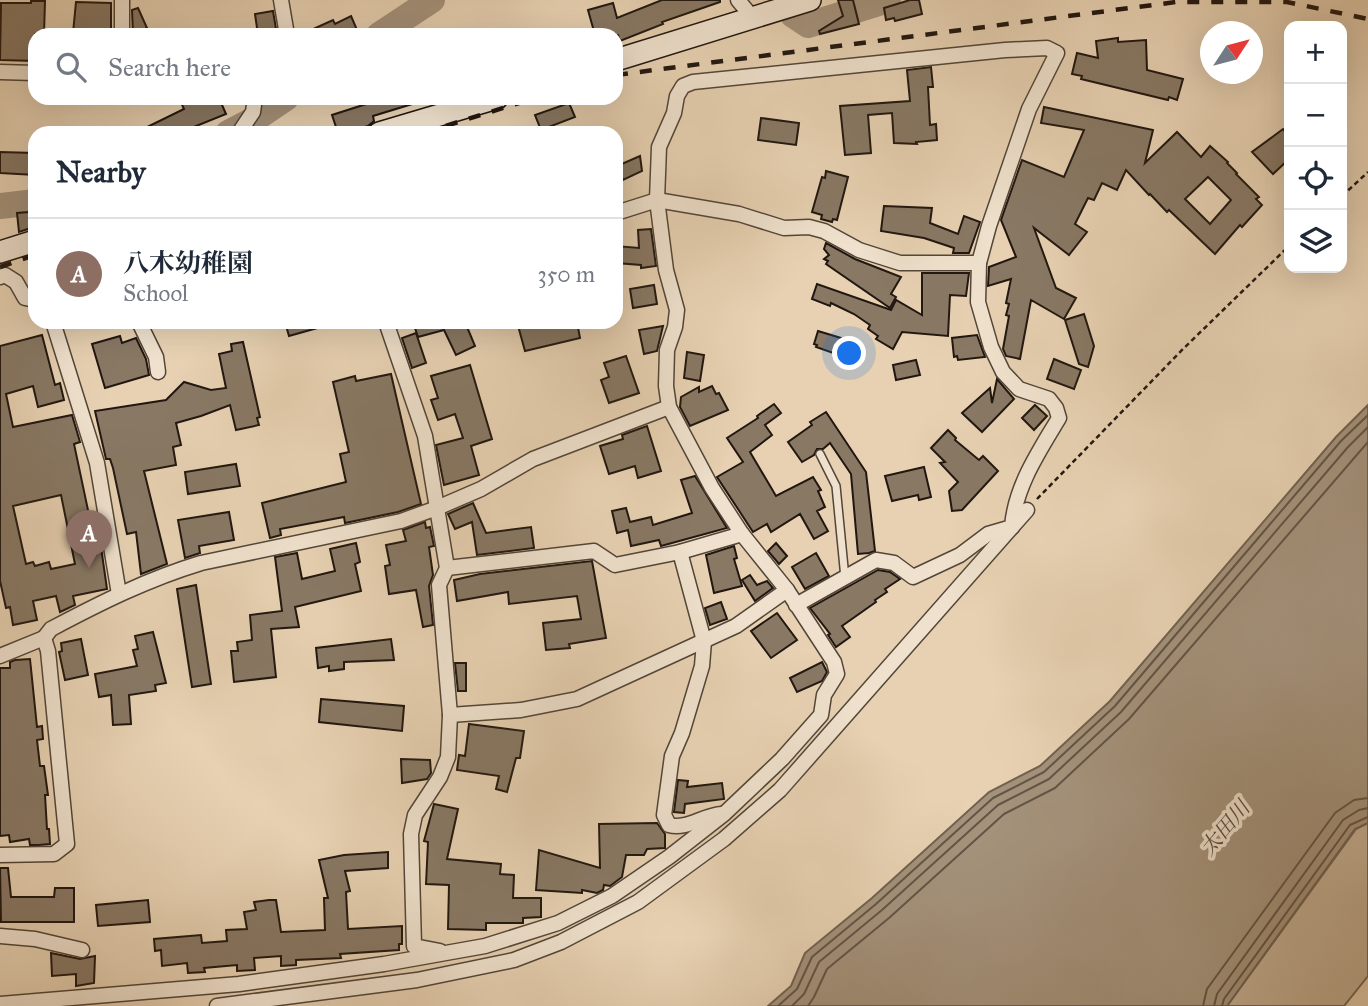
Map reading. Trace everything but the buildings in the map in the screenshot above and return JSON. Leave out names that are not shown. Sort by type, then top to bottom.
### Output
[{"type":"main road","points":[[623,58],[810,0]]},
{"type":"main road","points":[[403,126],[473,105]]},
{"type":"main road","points":[[0,252],[28,243]]},
{"type":"street","points":[[122,0],[122,28]]},
{"type":"street","points":[[281,0],[286,28]]},
{"type":"street","points":[[738,0],[752,17]]},
{"type":"street","points":[[0,1004],[239,984],[449,953],[485,946],[558,923],[612,896],[669,857],[724,814],[782,759],[821,715],[824,695],[837,674],[835,662],[787,590],[742,534],[712,488],[669,407],[666,386],[667,349],[675,327],[677,310],[666,270],[657,200],[659,147],[683,86],[693,82],[936,57],[1048,48],[1058,53],[1028,109],[979,263],[978,302],[991,347],[1003,372],[1019,389],[1049,399],[1059,418],[1032,464],[1014,506],[1012,527]]},
{"type":"street","points":[[0,72],[28,73]]},
{"type":"street","points":[[244,126],[253,112],[254,105]]},
{"type":"street","points":[[623,211],[657,200],[739,214],[784,228],[809,227],[824,231],[859,250],[900,263],[979,263]]},
{"type":"street","points":[[0,277],[5,275],[16,282],[28,299]]},
{"type":"street","points":[[54,329],[97,463],[119,594]]},
{"type":"street","points":[[142,329],[156,357],[158,372]]},
{"type":"street","points":[[388,329],[425,436],[447,568],[439,586],[450,715],[448,757],[440,777],[415,815],[411,834],[414,946],[461,956],[498,951],[514,960]]},
{"type":"street","points":[[0,656],[44,638],[51,629],[119,594],[168,573],[201,563],[401,521],[481,489],[533,459],[669,407]]},
{"type":"street","points":[[217,1006],[417,980],[514,960],[561,942],[638,902],[733,831],[780,790],[1027,510]]},
{"type":"street","points":[[796,605],[876,560],[894,563],[913,577],[960,555],[988,534],[1012,527]]},
{"type":"street","points":[[447,568],[594,551],[615,565],[680,552],[742,534]]},
{"type":"street","points":[[680,552],[704,641],[702,666],[682,733],[672,756],[664,815],[669,825],[679,828],[710,815],[724,814]]},
{"type":"street","points":[[450,715],[521,710],[578,699],[736,626],[787,590]]},
{"type":"street","points":[[0,855],[54,854],[67,844],[48,651],[44,638]]},
{"type":"street","points":[[0,936],[35,939],[82,950]]},
{"type":"lane","points":[[820,454],[836,486],[845,578]]},
{"type":"path","points":[[1347,191],[1368,172]]},
{"type":"path","points":[[1027,510],[1182,349],[1284,251]]},
{"type":"shaded area","points":[[1368,823],[1368,976],[1344,1006],[1227,1006],[1356,829]]},
{"type":"water","name":"太田川","points":[[1368,405],[1368,823],[1355,829],[1227,1006],[768,1006],[791,986],[805,953],[872,898],[989,792],[1040,766],[1110,701],[1336,437]]},
{"type":"waterway","points":[[390,28],[432,0]]},
{"type":"waterway","points":[[793,15],[808,25],[888,0]]},
{"type":"waterway","points":[[242,126],[276,105]]},
{"type":"waterway","points":[[0,206],[28,203]]},
{"type":"railway","points":[[623,74],[1176,2],[1287,2],[1368,19]]},
{"type":"railway","points":[[445,126],[513,105]]},
{"type":"railway","points":[[0,267],[28,257]]},
{"type":"place","name":"八木幼稚園","points":[[89,568]]}]
